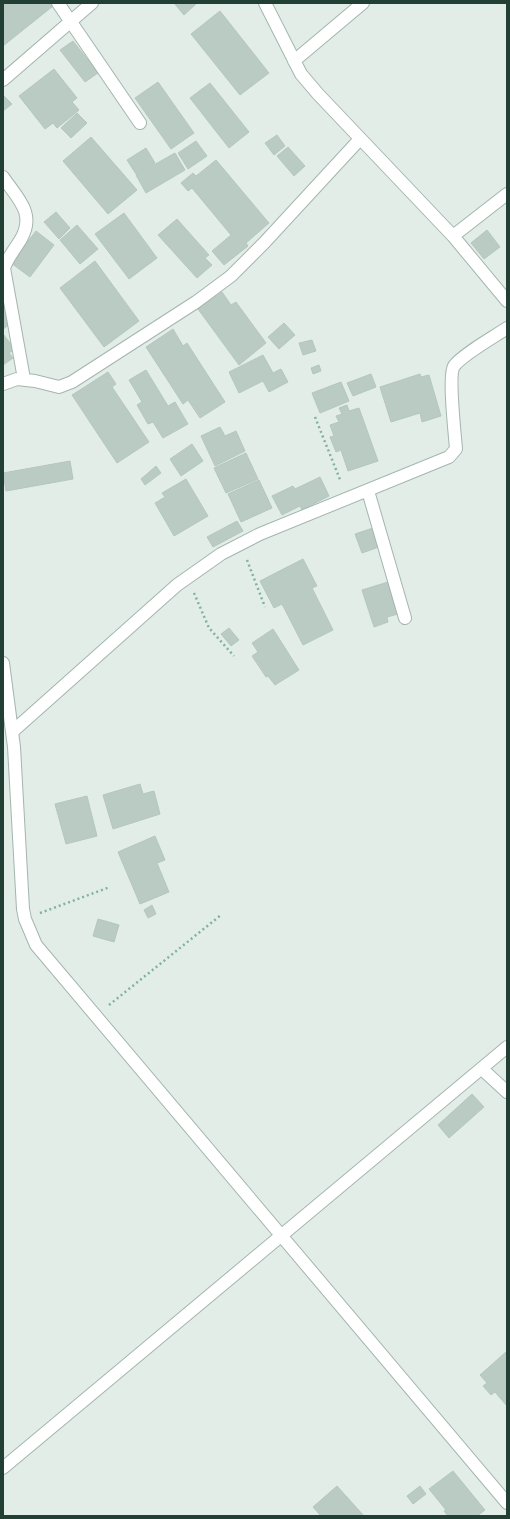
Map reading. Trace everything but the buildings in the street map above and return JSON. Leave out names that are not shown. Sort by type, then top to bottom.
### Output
[{"type":"street","points":[[58,3],[140,123]]},
{"type":"street","points":[[3,80],[92,3]]},
{"type":"street","points":[[265,3],[301,74],[360,139],[453,236],[507,301]]},
{"type":"street","points":[[294,61],[364,3]]},
{"type":"street","points":[[3,384],[16,379],[59,387],[72,382],[196,302],[231,276],[264,243],[360,139]]},
{"type":"street","points":[[3,177],[27,211],[28,223],[21,239],[9,255],[4,268],[24,380]]},
{"type":"street","points":[[453,236],[507,194]]},
{"type":"street","points":[[12,732],[187,578],[221,554],[260,534],[450,457],[456,449],[451,380],[454,367],[465,357],[507,328]]},
{"type":"street","points":[[368,491],[405,618]]},
{"type":"street","points":[[3,663],[12,732],[25,919],[36,944],[507,1503]]},
{"type":"street","points":[[3,1468],[507,1047]]},
{"type":"street","points":[[482,1069],[507,1092]]},
{"type":"path","points":[[315,417],[348,499]]},
{"type":"path","points":[[241,544],[265,607]]},
{"type":"path","points":[[187,578],[209,628],[234,656]]},
{"type":"path","points":[[25,919],[110,887]]},
{"type":"path","points":[[96,1015],[221,916]]}]
